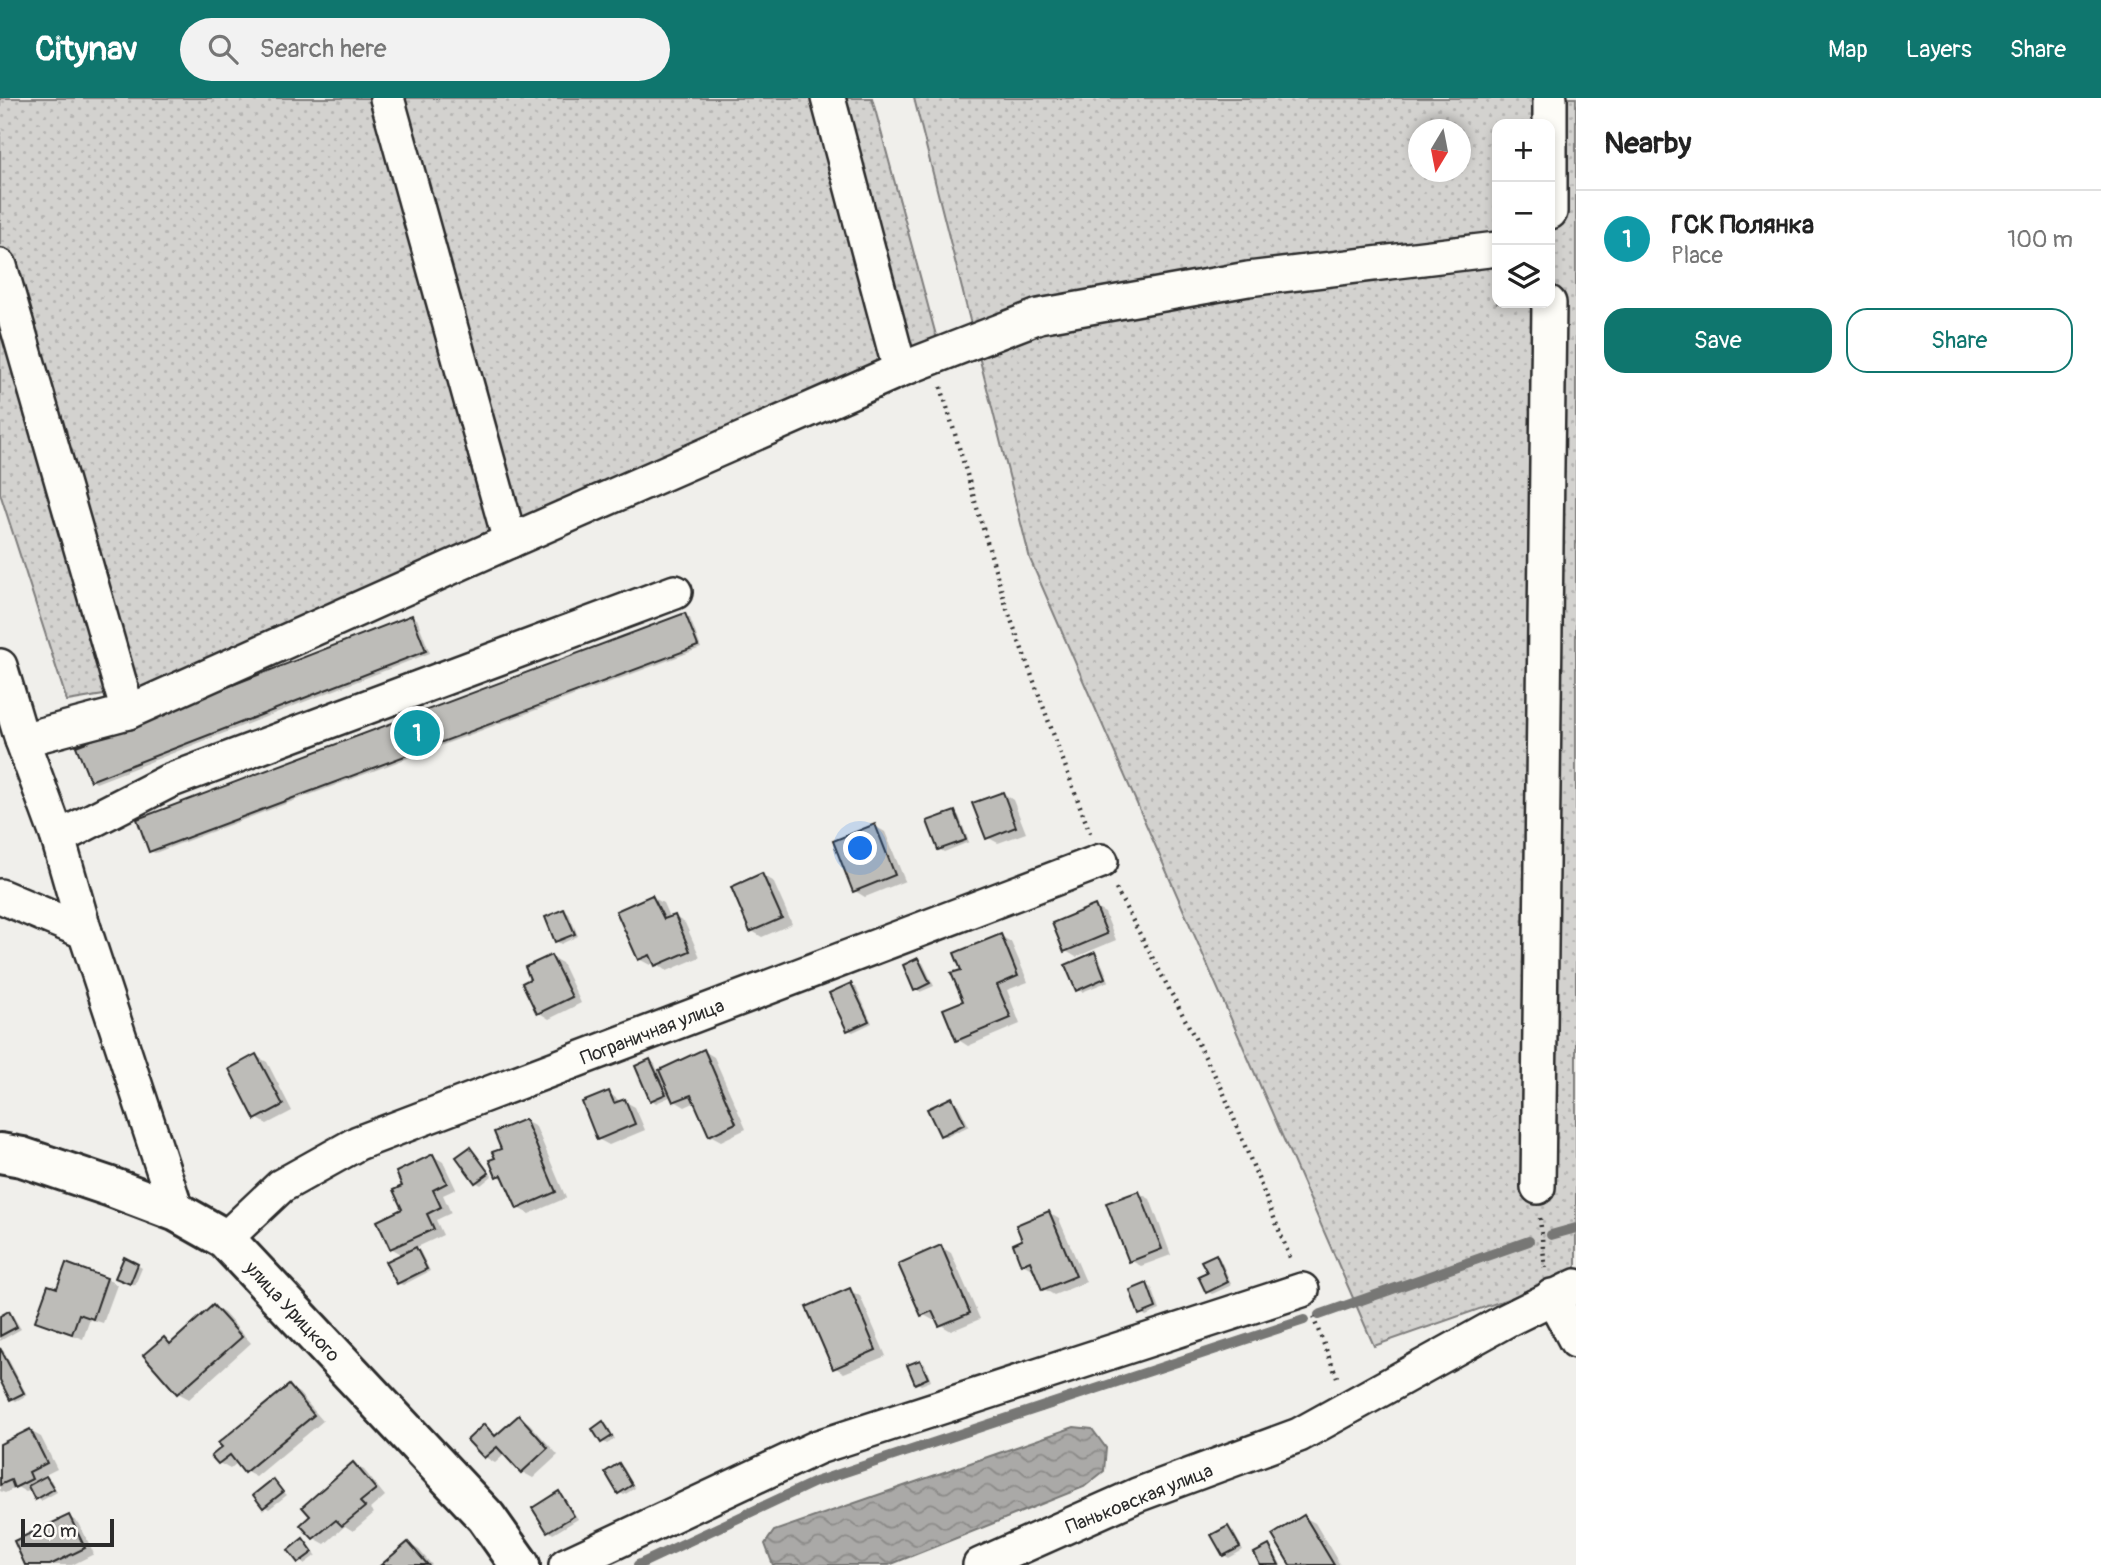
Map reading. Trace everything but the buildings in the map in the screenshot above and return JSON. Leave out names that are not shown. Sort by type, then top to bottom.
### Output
[{"type":"main road","name":"улица Урицкого","points":[[0,1153],[111,1186],[177,1212],[225,1239],[486,1517],[520,1565]]},
{"type":"street","points":[[387,98],[510,541]]},
{"type":"street","points":[[828,98],[900,370]]},
{"type":"street","points":[[1550,98],[1550,182]]},
{"type":"street","points":[[22,740],[128,712],[900,370],[1039,316],[1248,279],[1492,250]]},
{"type":"street","points":[[0,266],[128,712]]},
{"type":"street","points":[[1538,1186],[1549,308]]},
{"type":"street","points":[[58,838],[169,781],[675,592]]},
{"type":"street","points":[[0,666],[22,740],[58,838],[85,932],[177,1212]]},
{"type":"street","name":"Пограничная улица","points":[[225,1239],[281,1186],[358,1143],[1101,860]]},
{"type":"street","points":[[0,896],[85,932]]},
{"type":"street","points":[[566,1565],[818,1447],[1302,1290]]},
{"type":"street","points":[[1564,1291],[1576,1340]]},
{"type":"street","name":"Паньковская улица","points":[[980,1565],[1137,1495],[1299,1435],[1564,1291]]},
{"type":"path","points":[[933,357],[1007,609],[1101,860],[1222,1089],[1349,1408]]},
{"type":"path","points":[[1540,1226],[1544,1263],[1564,1291]]},
{"type":"shaded area","points":[[0,98],[872,98],[938,343],[140,689],[67,701],[0,493]]},
{"type":"shaded area","points":[[914,98],[1576,98],[1576,1275],[1374,1346],[1030,559]]},
{"type":"water","points":[[1074,1427],[1092,1429],[1106,1448],[1104,1471],[1084,1487],[889,1565],[773,1565],[765,1544],[774,1531]]},
{"type":"waterway","points":[[1551,1235],[1576,1228]]},
{"type":"waterway","points":[[1319,1315],[1529,1241]]},
{"type":"waterway","points":[[638,1565],[815,1482],[1304,1320]]},
{"type":"place","name":"ГСК Полянка","points":[[417,733]]}]
